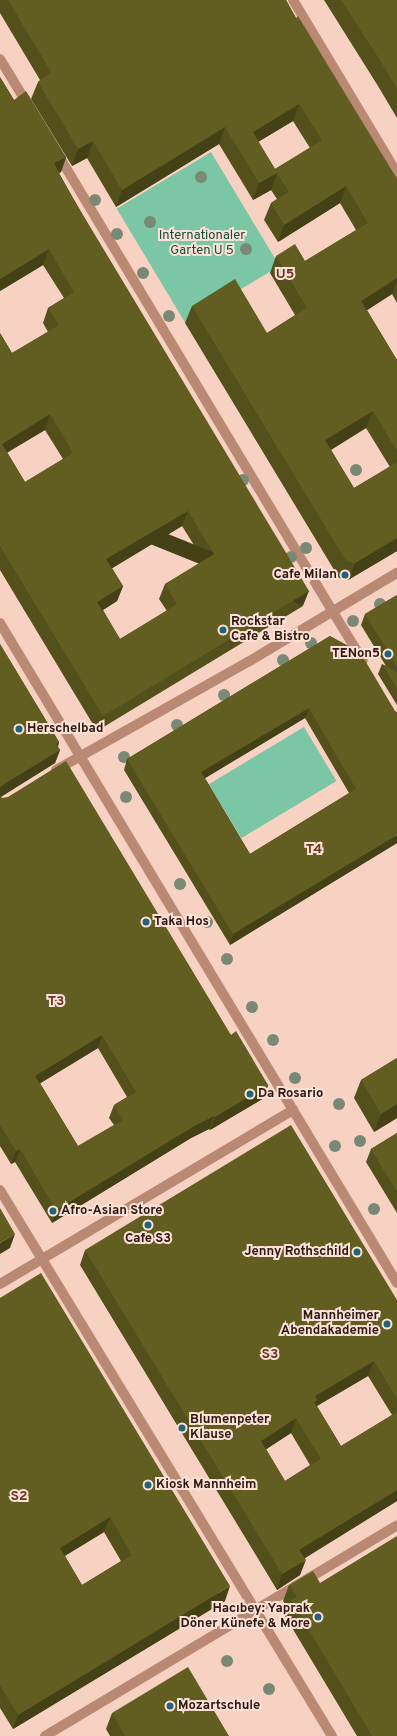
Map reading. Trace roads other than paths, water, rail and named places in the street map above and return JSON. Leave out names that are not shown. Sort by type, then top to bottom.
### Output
[{"type":"street","points":[[293,0],[397,173]]},
{"type":"street","points":[[0,59],[33,113]]},
{"type":"street","points":[[53,147],[368,670]]},
{"type":"street","points":[[47,776],[80,755],[248,662],[397,573]]},
{"type":"street","points":[[0,623],[397,1283]]},
{"type":"street","points":[[0,1284],[293,1110]]},
{"type":"street","points":[[0,1190],[332,1736]]},
{"type":"street","points":[[45,1736],[397,1525]]},
{"type":"place","name":"Cafe Milan","points":[[345,575]]},
{"type":"place","name":"Rockstar Cafe & Bistro","points":[[223,630]]},
{"type":"place","name":"TENon5","points":[[388,654]]},
{"type":"place","name":"Herschelbad","points":[[19,729]]},
{"type":"place","name":"Taka Hos","points":[[146,922]]},
{"type":"place","name":"Da Rosario","points":[[250,1094]]},
{"type":"place","name":"Afro-Asian Store","points":[[53,1211]]},
{"type":"place","name":"Cafe S3","points":[[148,1225]]},
{"type":"place","name":"Jenny Rothschild","points":[[357,1252]]},
{"type":"place","name":"Mannheimer Abendakademie","points":[[387,1324]]},
{"type":"place","name":"Blumenpeter Klause","points":[[182,1428]]},
{"type":"place","name":"Kiosk Mannheim","points":[[148,1485]]},
{"type":"place","name":"Hacıbey: Yaprak Döner Künefe & More","points":[[318,1617]]},
{"type":"place","name":"Mozartschule","points":[[170,1706]]},
{"type":"district","name":"U5","points":[[285,275]]},
{"type":"district","name":"T4","points":[[314,850]]},
{"type":"district","name":"T3","points":[[56,1002]]},
{"type":"district","name":"S3","points":[[270,1355]]},
{"type":"district","name":"S2","points":[[19,1497]]},
{"type":"park label","name":"Internationaler Garten U 5","points":[[202,244]]}]
